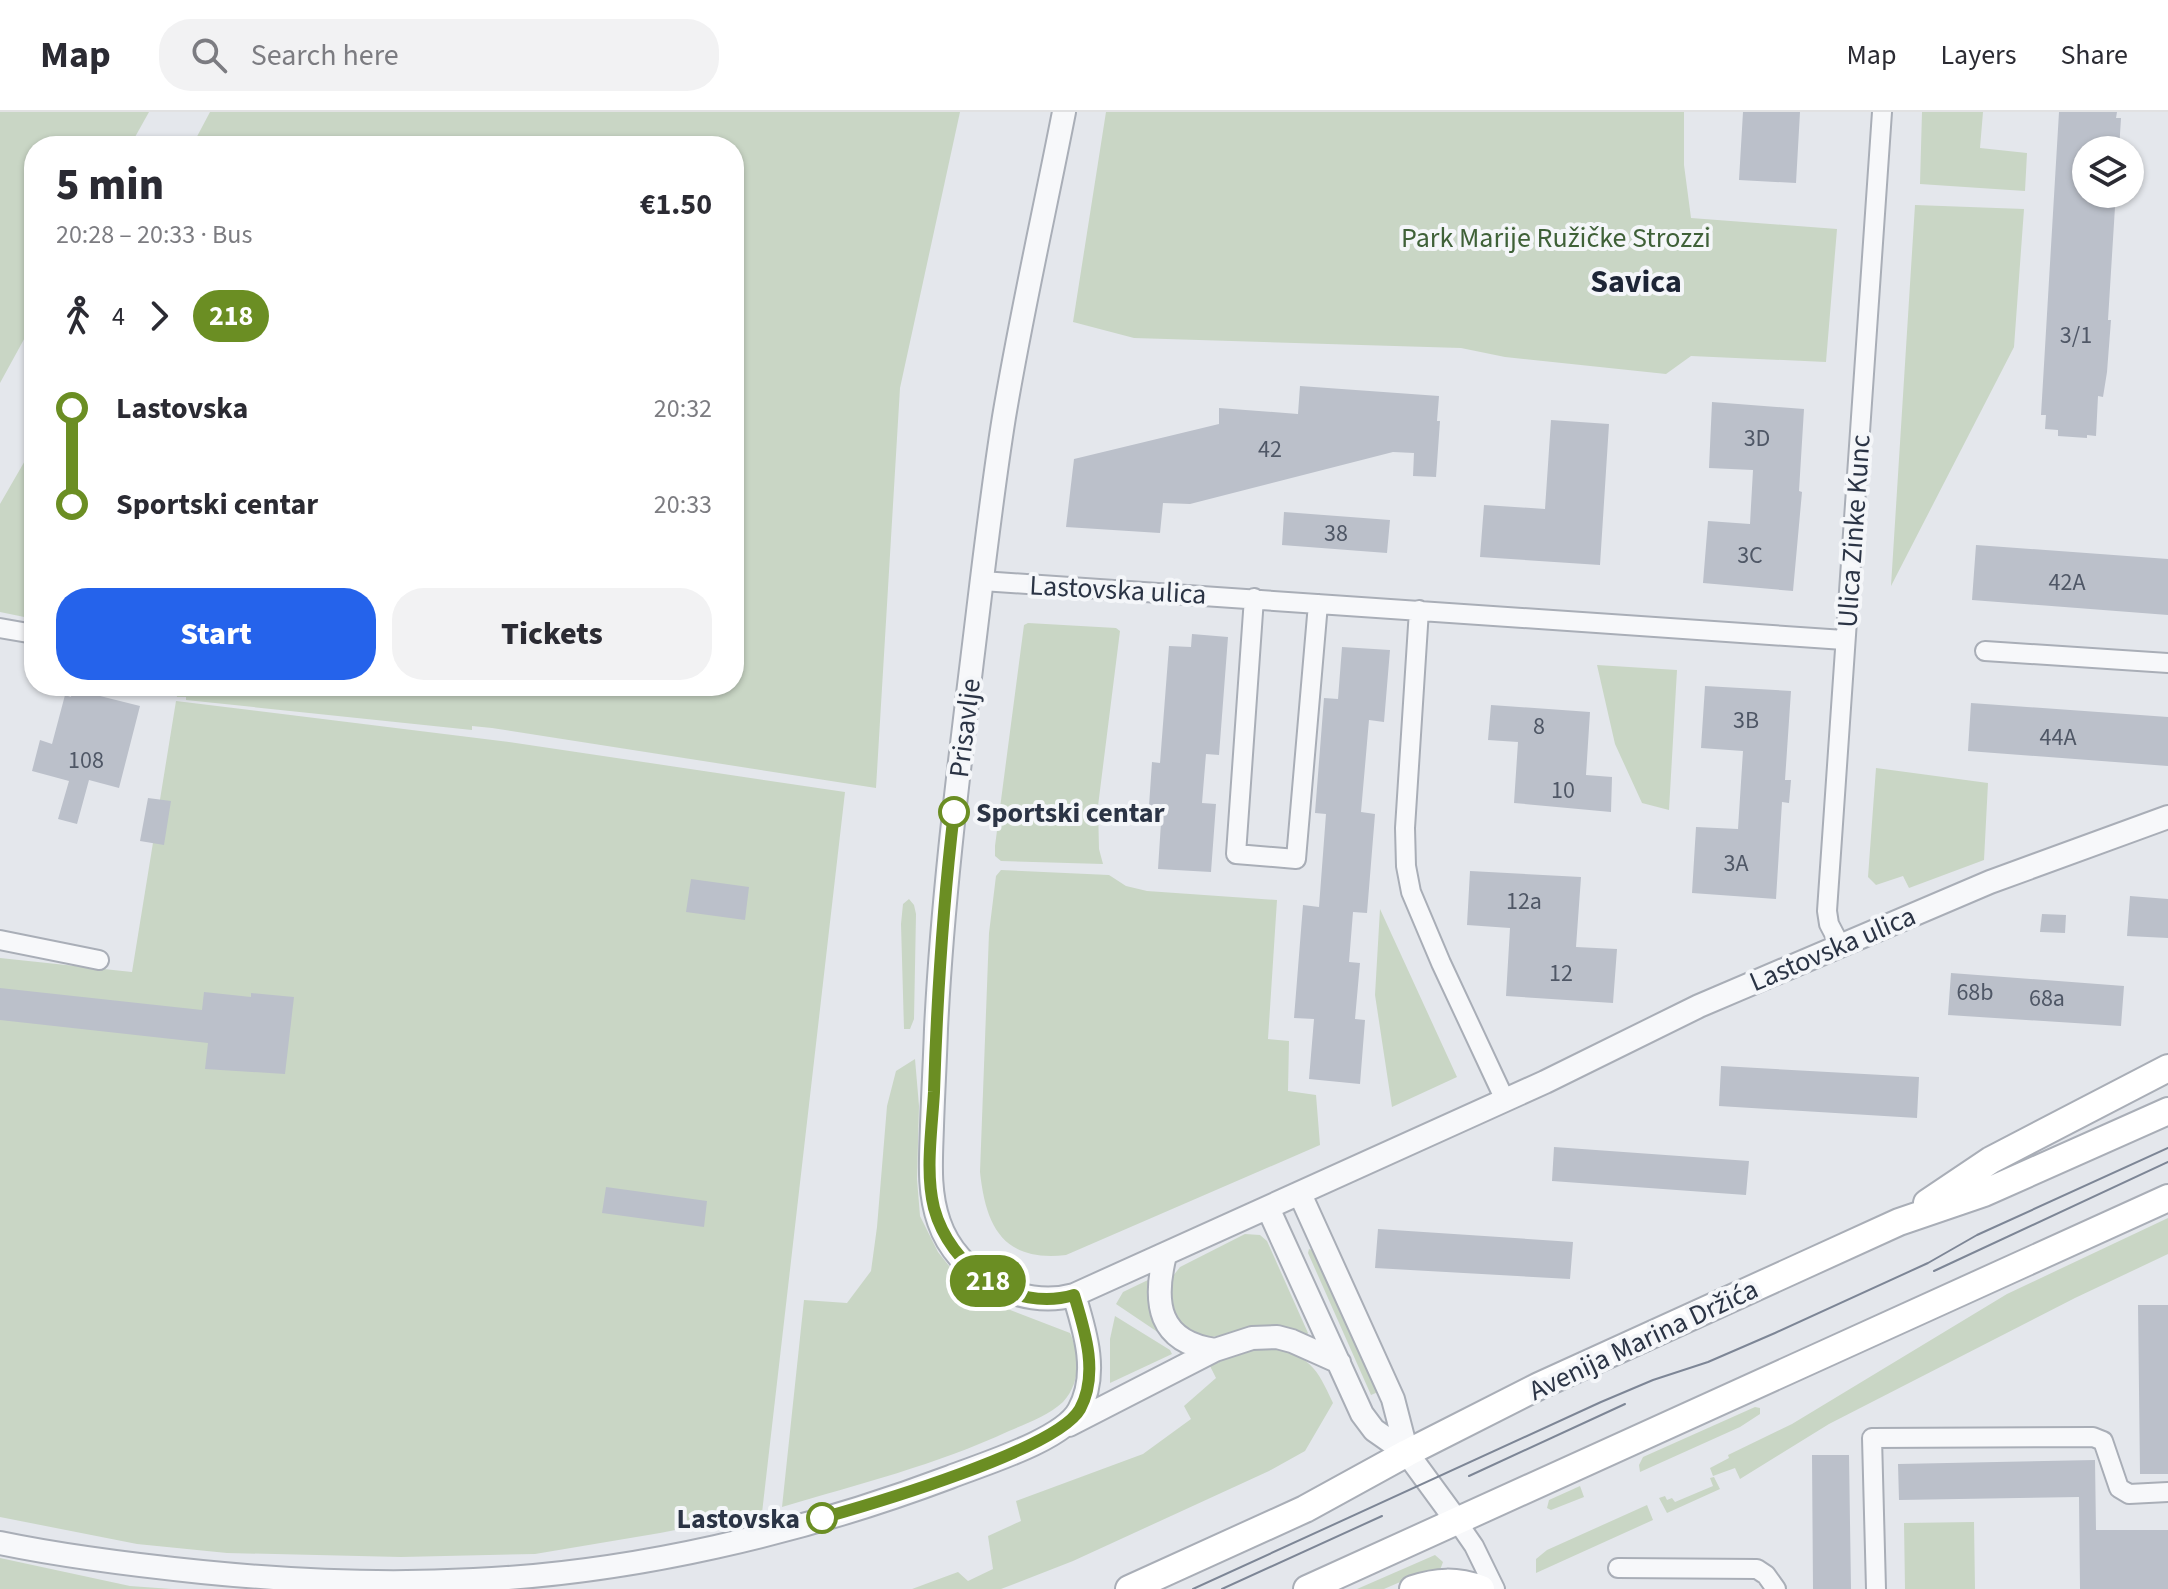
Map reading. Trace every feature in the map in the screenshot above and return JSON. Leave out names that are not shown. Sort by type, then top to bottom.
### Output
[{"type":"main road","points":[[1899,1222],[1991,1160],[2168,1068]]},
{"type":"main road","name":"Avenija Marina Držića","points":[[1129,1589],[1305,1509],[1539,1386],[1899,1222],[1984,1193],[2168,1111]]},
{"type":"main road","points":[[1307,1589],[2168,1198]]},
{"type":"main road","points":[[1413,1589],[1440,1581],[1481,1589]]},
{"type":"street","name":"Prisavlje","points":[[1064,112],[1006,406],[982,581],[944,893],[931,1188],[940,1226],[966,1264],[1001,1289],[1043,1300],[1074,1295],[1300,1194]]},
{"type":"street","name":"Ulica Zinke Kunc","points":[[1841,947],[1829,924],[1827,911],[1882,112]]},
{"type":"street","name":"Lastovska ulica","points":[[982,581],[1844,640]]},
{"type":"street","points":[[1254,598],[1236,854],[1296,859],[1318,604]]},
{"type":"street","points":[[1419,610],[1405,828],[1406,866],[1411,892],[1441,963],[1505,1100]]},
{"type":"street","points":[[0,628],[24,632]]},
{"type":"street","points":[[1985,651],[2168,663]]},
{"type":"street","name":"Lastovska ulica","points":[[1300,1194],[1699,1006],[1841,947],[1917,911],[2168,817]]},
{"type":"street","points":[[0,940],[99,960]]},
{"type":"street","points":[[1300,1194],[1393,1399],[1407,1453]]},
{"type":"street","points":[[1268,1208],[1362,1414],[1374,1430],[1407,1453],[1474,1546],[1495,1589]]},
{"type":"street","points":[[1165,1255],[1159,1293],[1165,1322],[1186,1342],[1215,1350]]},
{"type":"street","points":[[1061,1429],[1079,1410],[1089,1374],[1087,1341],[1074,1295]]},
{"type":"street","points":[[0,1543],[58,1556],[120,1564],[342,1582],[464,1581],[558,1573],[639,1561],[738,1540],[890,1499],[1002,1457],[1215,1350],[1252,1338],[1277,1337],[1306,1346],[1339,1362]]},
{"type":"street","points":[[1876,1589],[1872,1438],[2093,1437],[2103,1441],[2119,1488],[2129,1494],[2168,1492]]},
{"type":"street","points":[[1618,1568],[1757,1569],[1776,1589]]},
{"type":"green space","points":[[0,112],[149,112],[136,136],[24,136],[24,339],[0,383]]},
{"type":"green space","points":[[210,112],[960,112],[900,388],[876,788],[492,728],[472,726],[472,730],[177,697],[744,696],[744,136],[197,136]]},
{"type":"green space","name":"Park Marije Ružičke Strozzi","points":[[1106,112],[1684,112],[1684,165],[1691,218],[1837,229],[1826,362],[1691,356],[1666,374],[1505,357],[1461,348],[1134,338],[1073,322]]},
{"type":"green space","points":[[1922,112],[1983,112],[1980,148],[2027,153],[2025,191],[1920,184]]},
{"type":"green space","points":[[1915,205],[2024,209],[2014,347],[1891,586]]},
{"type":"green space","points":[[24,462],[24,617],[0,612],[0,504]]},
{"type":"green space","points":[[1024,625],[1116,628],[1120,631],[1098,806],[1099,849],[1103,864],[1001,861],[995,856]]},
{"type":"green space","points":[[1597,665],[1677,670],[1669,810],[1642,803],[1615,744]]},
{"type":"green space","points":[[176,701],[509,742],[845,792],[762,1513],[535,1554],[401,1557],[227,1553],[137,1544],[0,1517],[0,958],[132,972]]},
{"type":"green space","points":[[1876,768],[1988,783],[1984,860],[1909,888],[1903,876],[1876,885],[1868,877]]},
{"type":"green space","points":[[1001,870],[1109,875],[1126,886],[1147,891],[1277,900],[1268,1039],[1289,1041],[1288,1091],[1316,1095],[1320,1145],[1066,1255],[1045,1256],[1013,1247],[1002,1237],[987,1210],[980,1172],[989,933],[996,876]]},
{"type":"green space","points":[[909,899],[916,914],[914,1019],[910,1029],[904,1029],[901,924],[903,904]]},
{"type":"green space","points":[[1380,909],[1457,1077],[1392,1107],[1375,995]]},
{"type":"green space","points":[[915,1059],[919,1106],[917,1179],[920,1216],[938,1252],[965,1286],[1005,1308],[1070,1333],[1076,1351],[1076,1377],[1063,1402],[1030,1422],[925,1464],[782,1507],[804,1300],[847,1303],[871,1271],[887,1106],[896,1071]]},
{"type":"green space","points":[[2168,1218],[2168,1254],[1829,1424],[1740,1479],[1735,1468],[1713,1476],[1710,1468],[1729,1458],[1728,1455],[1792,1424],[2007,1294]]},
{"type":"green space","points":[[1245,1234],[1260,1235],[1267,1241],[1308,1333],[1306,1336],[1282,1327],[1268,1326],[1207,1338],[1182,1328],[1170,1305],[1173,1276],[1180,1267]]},
{"type":"green space","points":[[1309,1249],[1313,1250],[1378,1392],[1371,1395],[1308,1253]]},
{"type":"green space","points":[[1148,1280],[1165,1337],[1116,1304],[1123,1292]]},
{"type":"green space","points":[[1115,1316],[1172,1354],[1110,1383],[1110,1339]]},
{"type":"green space","points":[[1268,1347],[1293,1354],[1310,1364],[1333,1403],[1305,1451],[1269,1471],[1073,1561],[1001,1589],[912,1589],[958,1572],[968,1581],[993,1569],[988,1536],[1021,1521],[1016,1501],[1143,1454],[1191,1419],[1184,1406],[1216,1378],[1210,1366],[1238,1353]]},
{"type":"green space","points":[[1755,1407],[1760,1408],[1760,1414],[1740,1427],[1640,1472],[1643,1457]]},
{"type":"green space","points":[[1714,1477],[1720,1489],[1667,1513],[1659,1498],[1665,1496],[1667,1500],[1672,1498],[1675,1502],[1713,1486],[1710,1478]]},
{"type":"green space","points":[[1580,1486],[1584,1497],[1551,1510],[1547,1508],[1549,1500]]},
{"type":"green space","points":[[1647,1505],[1653,1520],[1536,1573],[1536,1559],[1547,1550]]},
{"type":"green space","points":[[1974,1522],[1975,1589],[1905,1589],[1904,1523]]},
{"type":"green space","points":[[1435,1555],[1443,1562],[1440,1570],[1421,1573],[1384,1589],[1357,1589]]},
{"type":"green space","points":[[0,1558],[130,1586],[172,1589],[0,1589]]},
{"type":"building","points":[[1743,112],[1800,112],[1796,183],[1739,180]]},
{"type":"building","points":[[2059,112],[2117,112],[2116,118],[2121,118],[2120,136],[2072,136],[2072,208],[2115,208],[2107,372],[2103,397],[2098,396],[2096,436],[2058,436],[2058,430],[2045,429],[2046,415],[2041,415]]},
{"type":"building","points":[[1300,386],[1439,396],[1436,477],[1413,476],[1414,453],[1393,452],[1190,504],[1163,503],[1160,533],[1066,527],[1074,459],[1219,424],[1219,408],[1298,414]]},
{"type":"building","points":[[1712,402],[1804,409],[1799,491],[1802,492],[1793,591],[1703,583],[1708,521],[1750,524],[1753,470],[1709,468]]},
{"type":"building","points":[[1551,420],[1609,424],[1600,565],[1480,557],[1484,505],[1545,509]]},
{"type":"building","points":[[1284,512],[1390,520],[1387,553],[1282,545]]},
{"type":"building","points":[[1976,545],[2168,559],[2168,615],[1972,600]]},
{"type":"building","points":[[1192,634],[1228,637],[1219,755],[1206,754],[1202,803],[1216,804],[1211,872],[1158,869],[1162,807],[1149,806],[1152,762],[1160,763],[1169,646],[1191,647]]},
{"type":"building","points":[[1342,647],[1390,650],[1384,722],[1369,720],[1361,812],[1375,814],[1367,913],[1353,912],[1349,962],[1360,963],[1355,1019],[1365,1020],[1360,1084],[1309,1079],[1314,1019],[1294,1018],[1303,905],[1319,907],[1326,814],[1315,813],[1324,698],[1338,699]]},
{"type":"building","points":[[1705,686],[1791,691],[1785,780],[1791,780],[1789,803],[1782,802],[1776,899],[1692,893],[1696,827],[1738,829],[1743,751],[1701,748]]},
{"type":"building","points":[[65,696],[100,696],[140,706],[119,788],[89,780],[77,824],[58,819],[69,781],[32,771],[40,740],[52,744]]},
{"type":"building","points":[[1971,703],[2168,717],[2168,766],[1968,751]]},
{"type":"building","points":[[1491,705],[1590,712],[1586,775],[1612,777],[1611,812],[1514,803],[1518,742],[1488,740]]},
{"type":"building","points":[[148,798],[171,801],[164,845],[140,841]]},
{"type":"building","points":[[1470,871],[1581,877],[1576,947],[1617,949],[1613,1003],[1506,996],[1510,928],[1467,925]]},
{"type":"building","points":[[691,879],[749,887],[745,920],[686,912]]},
{"type":"building","points":[[2130,896],[2168,899],[2168,938],[2127,936]]},
{"type":"building","points":[[2042,914],[2066,915],[2065,933],[2040,932]]},
{"type":"building","points":[[1951,973],[2124,986],[2121,1026],[1948,1015]]},
{"type":"building","points":[[0,988],[202,1010],[204,992],[294,997],[285,1074],[205,1069],[208,1043],[0,1020]]},
{"type":"building","points":[[1721,1066],[1919,1077],[1917,1118],[1719,1106]]},
{"type":"building","points":[[1554,1147],[1749,1161],[1746,1195],[1552,1181]]},
{"type":"building","points":[[606,1187],[707,1201],[704,1227],[602,1213]]},
{"type":"building","points":[[1378,1229],[1573,1242],[1570,1279],[1375,1268]]},
{"type":"building","points":[[2138,1305],[2168,1305],[2168,1474],[2140,1474]]},
{"type":"building","points":[[1812,1455],[1849,1455],[1851,1589],[1813,1589]]},
{"type":"building","points":[[2095,1460],[2096,1530],[2168,1530],[2168,1589],[2080,1589],[2079,1497],[1899,1500],[1898,1464]]},
{"type":"tram line","points":[[1193,1589],[1601,1402],[1775,1333],[1928,1263],[1977,1235],[2168,1148]]},
{"type":"tram line","points":[[1934,1271],[2168,1162]]},
{"type":"tram line","points":[[1469,1476],[1625,1404]]},
{"type":"tram line","points":[[1222,1589],[1382,1516]]},
{"type":"bus line","name":"218","points":[[822,1518],[890,1499],[1050,1436],[1074,1419],[1087,1387],[1087,1341],[1074,1295],[1043,1300],[1021,1296],[983,1278],[951,1246],[940,1226],[934,1205],[931,1169],[939,970],[954,812]]},
{"type":"place","name":"Sportski centar","points":[[954,812]]},
{"type":"place","name":"Lastovska","points":[[822,1518]]},
{"type":"district","name":"Savica","points":[[1636,281]]}]
